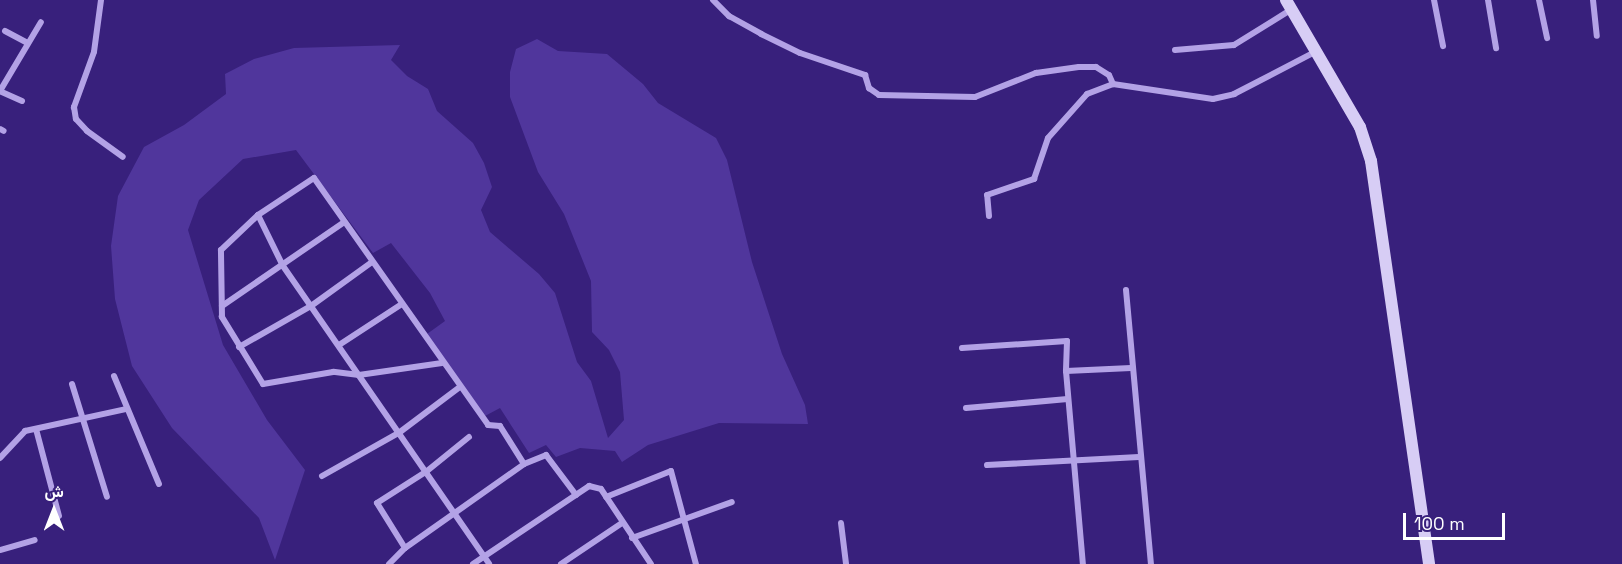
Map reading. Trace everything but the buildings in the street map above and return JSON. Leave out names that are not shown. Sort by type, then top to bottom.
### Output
[{"type":"street","points":[[101,0],[94,52],[74,108],[76,119],[87,131],[123,158]]},
{"type":"street","points":[[713,0],[729,16],[761,34],[800,53],[865,75],[869,88],[879,94],[975,97],[1046,70],[1078,67],[1096,67],[1109,75],[1113,84]]},
{"type":"street","points":[[1434,0],[1443,46]]},
{"type":"street","points":[[1488,0],[1496,48]]},
{"type":"street","points":[[1539,0],[1547,38]]},
{"type":"street","points":[[1593,0],[1597,36]]},
{"type":"street","points":[[1175,50],[1234,45],[1289,4],[1360,127],[1371,161],[1429,564]]},
{"type":"street","points":[[22,101],[0,91],[26,42],[41,22]]},
{"type":"street","points":[[5,31],[26,42]]},
{"type":"street","points":[[989,216],[987,195],[1034,179],[1042,150],[1069,111],[1087,94],[1113,84],[1213,99],[1234,94],[1318,51]]},
{"type":"street","points":[[442,363],[359,375],[333,372],[263,384],[222,317],[221,250],[258,215],[314,178],[442,363],[488,425],[500,426],[524,464]]},
{"type":"street","points":[[258,215],[283,266],[427,471],[489,564]]},
{"type":"street","points":[[222,306],[344,222]]},
{"type":"street","points":[[239,347],[311,306],[372,262]]},
{"type":"street","points":[[1126,290],[1131,368],[1150,564]]},
{"type":"street","points":[[339,345],[402,304]]},
{"type":"street","points":[[962,348],[1067,341],[1066,372],[1083,564]]},
{"type":"street","points":[[1066,372],[1131,368]]},
{"type":"street","points":[[114,376],[159,484]]},
{"type":"street","points":[[72,384],[107,497]]},
{"type":"street","points":[[322,476],[400,432],[460,387]]},
{"type":"street","points":[[966,408],[1068,399]]},
{"type":"street","points":[[0,459],[25,431],[126,409]]},
{"type":"street","points":[[36,429],[59,516]]},
{"type":"street","points":[[405,548],[377,503],[427,471],[469,437]]},
{"type":"street","points":[[388,564],[405,548],[455,515],[524,464],[546,455],[576,495]]},
{"type":"street","points":[[987,465],[1075,458],[1139,457]]},
{"type":"street","points":[[606,497],[671,471],[696,564]]},
{"type":"street","points":[[473,564],[589,486],[596,486],[606,497],[651,564]]},
{"type":"street","points":[[632,538],[732,502]]},
{"type":"street","points":[[561,564],[622,523]]},
{"type":"street","points":[[841,523],[846,564]]},
{"type":"street","points":[[0,550],[35,540]]},
{"type":"shaded area","points":[[537,39],[558,51],[607,54],[643,84],[658,103],[716,138],[727,160],[752,262],[782,354],[805,405],[808,424],[719,423],[648,445],[622,462],[615,451],[580,448],[556,457],[546,445],[529,453],[500,408],[485,416],[427,334],[445,321],[430,293],[391,243],[373,253],[296,150],[243,159],[199,200],[188,230],[223,345],[267,420],[305,470],[275,560],[259,518],[172,428],[132,366],[115,299],[111,246],[118,196],[144,147],[184,125],[226,94],[225,74],[254,59],[294,48],[400,45],[391,60],[407,76],[428,89],[437,111],[473,143],[484,163],[492,187],[481,210],[490,232],[539,274],[555,293],[577,362],[591,381],[608,438],[624,420],[620,372],[609,350],[592,332],[591,281],[564,214],[538,172],[510,97],[510,72],[516,49]]}]
